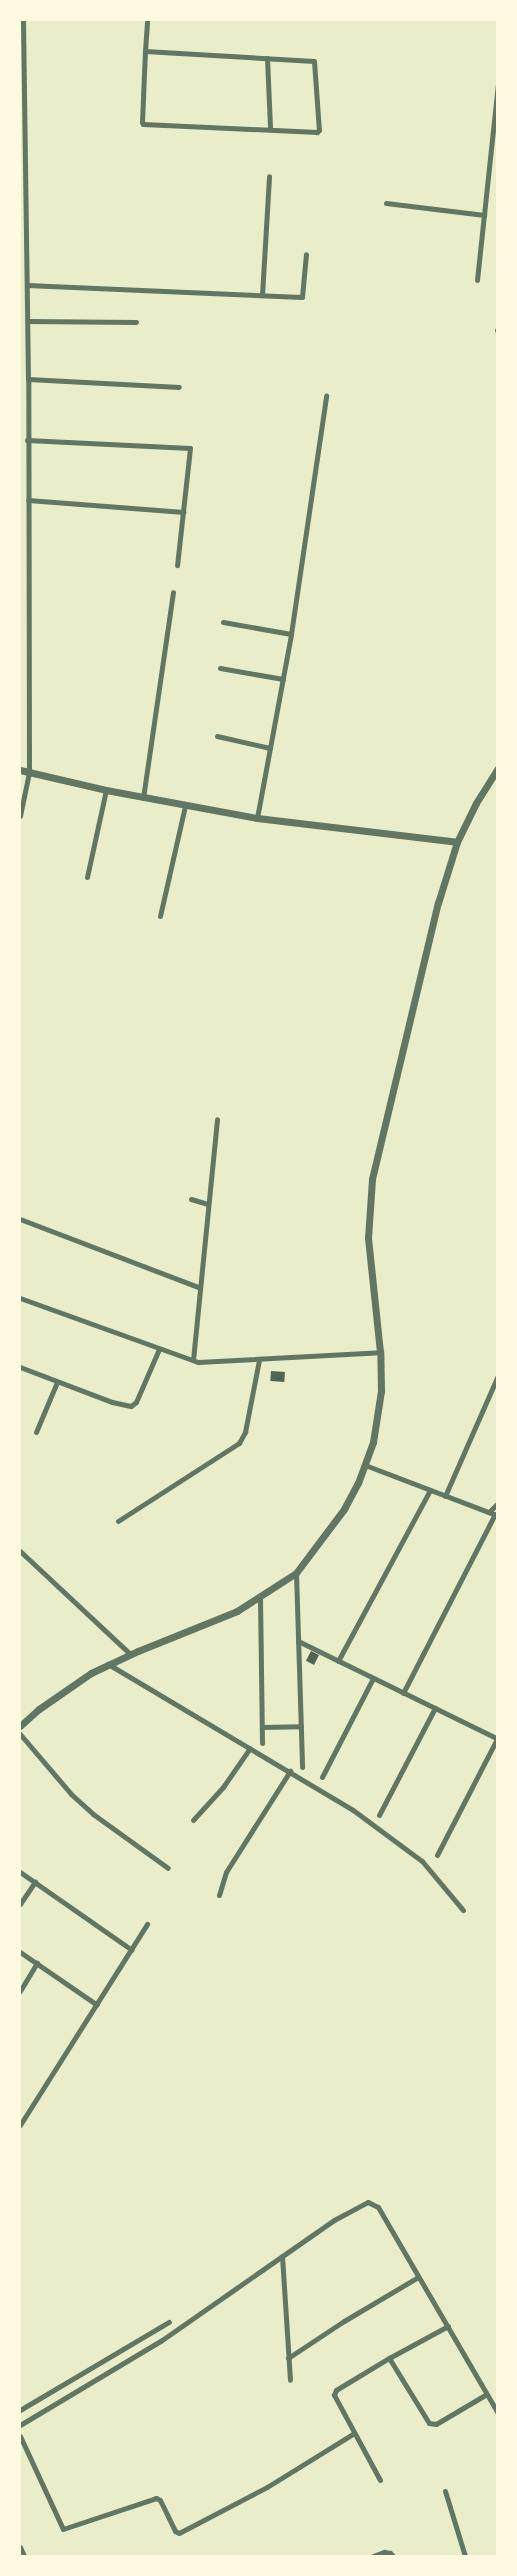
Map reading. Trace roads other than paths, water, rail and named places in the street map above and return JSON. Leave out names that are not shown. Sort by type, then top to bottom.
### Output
[{"type":"street","points":[[20,816],[29,772],[28,321],[27,285],[23,262],[21,35],[23,20]]},
{"type":"street","points":[[146,51],[314,61],[320,127],[317,132],[270,128],[143,124],[147,20]]},
{"type":"street","points":[[267,58],[270,128]]},
{"type":"street","points":[[477,280],[498,85]]},
{"type":"street","points":[[262,295],[269,176]]},
{"type":"street","points":[[386,203],[484,215]]},
{"type":"street","points":[[27,285],[303,297],[306,254]]},
{"type":"street","points":[[28,321],[136,322]]},
{"type":"street","points":[[20,358],[28,358]]},
{"type":"street","points":[[28,379],[179,387]]},
{"type":"street","points":[[257,818],[284,680],[327,396]]},
{"type":"street","points":[[27,440],[187,447],[191,452],[177,565]]},
{"type":"street","points":[[28,500],[184,512]]},
{"type":"street","points":[[143,798],[173,592]]},
{"type":"street","points":[[223,622],[291,634]]},
{"type":"street","points":[[220,668],[284,680]]},
{"type":"street","points":[[217,736],[270,748]]},
{"type":"street","points":[[20,1726],[39,1709],[108,1664],[214,1622],[260,1598],[297,1573],[344,1509],[365,1465],[376,1425],[381,1390],[380,1352],[368,1238],[372,1179],[438,903],[457,842],[476,802],[498,768]]},
{"type":"street","points":[[20,770],[143,798],[257,818],[457,842]]},
{"type":"street","points":[[87,877],[106,790]]},
{"type":"street","points":[[160,916],[185,806]]},
{"type":"street","points":[[193,1360],[198,1287],[217,1119]]},
{"type":"street","points":[[191,1199],[207,1204]]},
{"type":"street","points":[[20,1219],[198,1287]]},
{"type":"street","points":[[20,1298],[159,1349],[207,1363],[380,1352]]},
{"type":"street","points":[[20,1367],[57,1382],[131,1406],[136,1402],[159,1349]]},
{"type":"street","points":[[118,1521],[239,1443],[245,1432],[259,1360]]},
{"type":"street","points":[[446,1496],[498,1375]]},
{"type":"street","points":[[36,1432],[57,1382]]},
{"type":"street","points":[[365,1465],[496,1515],[404,1693]]},
{"type":"street","points":[[339,1660],[430,1490]]},
{"type":"street","points":[[489,1512],[498,1503]]},
{"type":"street","points":[[20,1551],[130,1654]]},
{"type":"street","points":[[297,1573],[302,1767]]},
{"type":"street","points":[[260,1598],[262,1743]]},
{"type":"street","points":[[298,1641],[497,1739],[437,1855]]},
{"type":"street","points":[[108,1664],[290,1771],[397,1840],[422,1861],[463,1910]]},
{"type":"street","points":[[322,1777],[373,1678]]},
{"type":"street","points":[[379,1815],[435,1708]]},
{"type":"street","points":[[262,1727],[301,1726]]},
{"type":"street","points":[[20,1734],[71,1794],[93,1814],[168,1868]]},
{"type":"street","points":[[194,1820],[216,1797],[250,1748]]},
{"type":"street","points":[[219,1895],[226,1872],[290,1771]]},
{"type":"street","points":[[20,1872],[132,1950]]},
{"type":"street","points":[[20,1904],[35,1882]]},
{"type":"street","points":[[20,2125],[147,1924]]},
{"type":"street","points":[[20,1952],[97,2005]]},
{"type":"street","points":[[20,1991],[37,1964]]},
{"type":"street","points":[[20,2425],[162,2340],[334,2220],[372,2202],[378,2207],[448,2326],[485,2395],[498,2413]]},
{"type":"street","points":[[282,2256],[290,2380]]},
{"type":"street","points":[[288,2358],[418,2277]]},
{"type":"street","points":[[20,2410],[169,2322]]},
{"type":"street","points":[[380,2480],[334,2395],[336,2390],[448,2326]]},
{"type":"street","points":[[389,2358],[429,2423],[436,2424],[485,2395]]},
{"type":"street","points":[[20,2436],[63,2529],[156,2498],[160,2500],[175,2531],[179,2533],[267,2487],[354,2433]]},
{"type":"street","points":[[445,2491],[465,2556]]},
{"type":"street","points":[[20,2547],[24,2556]]},
{"type":"street","points":[[373,2556],[384,2552],[393,2556]]}]
